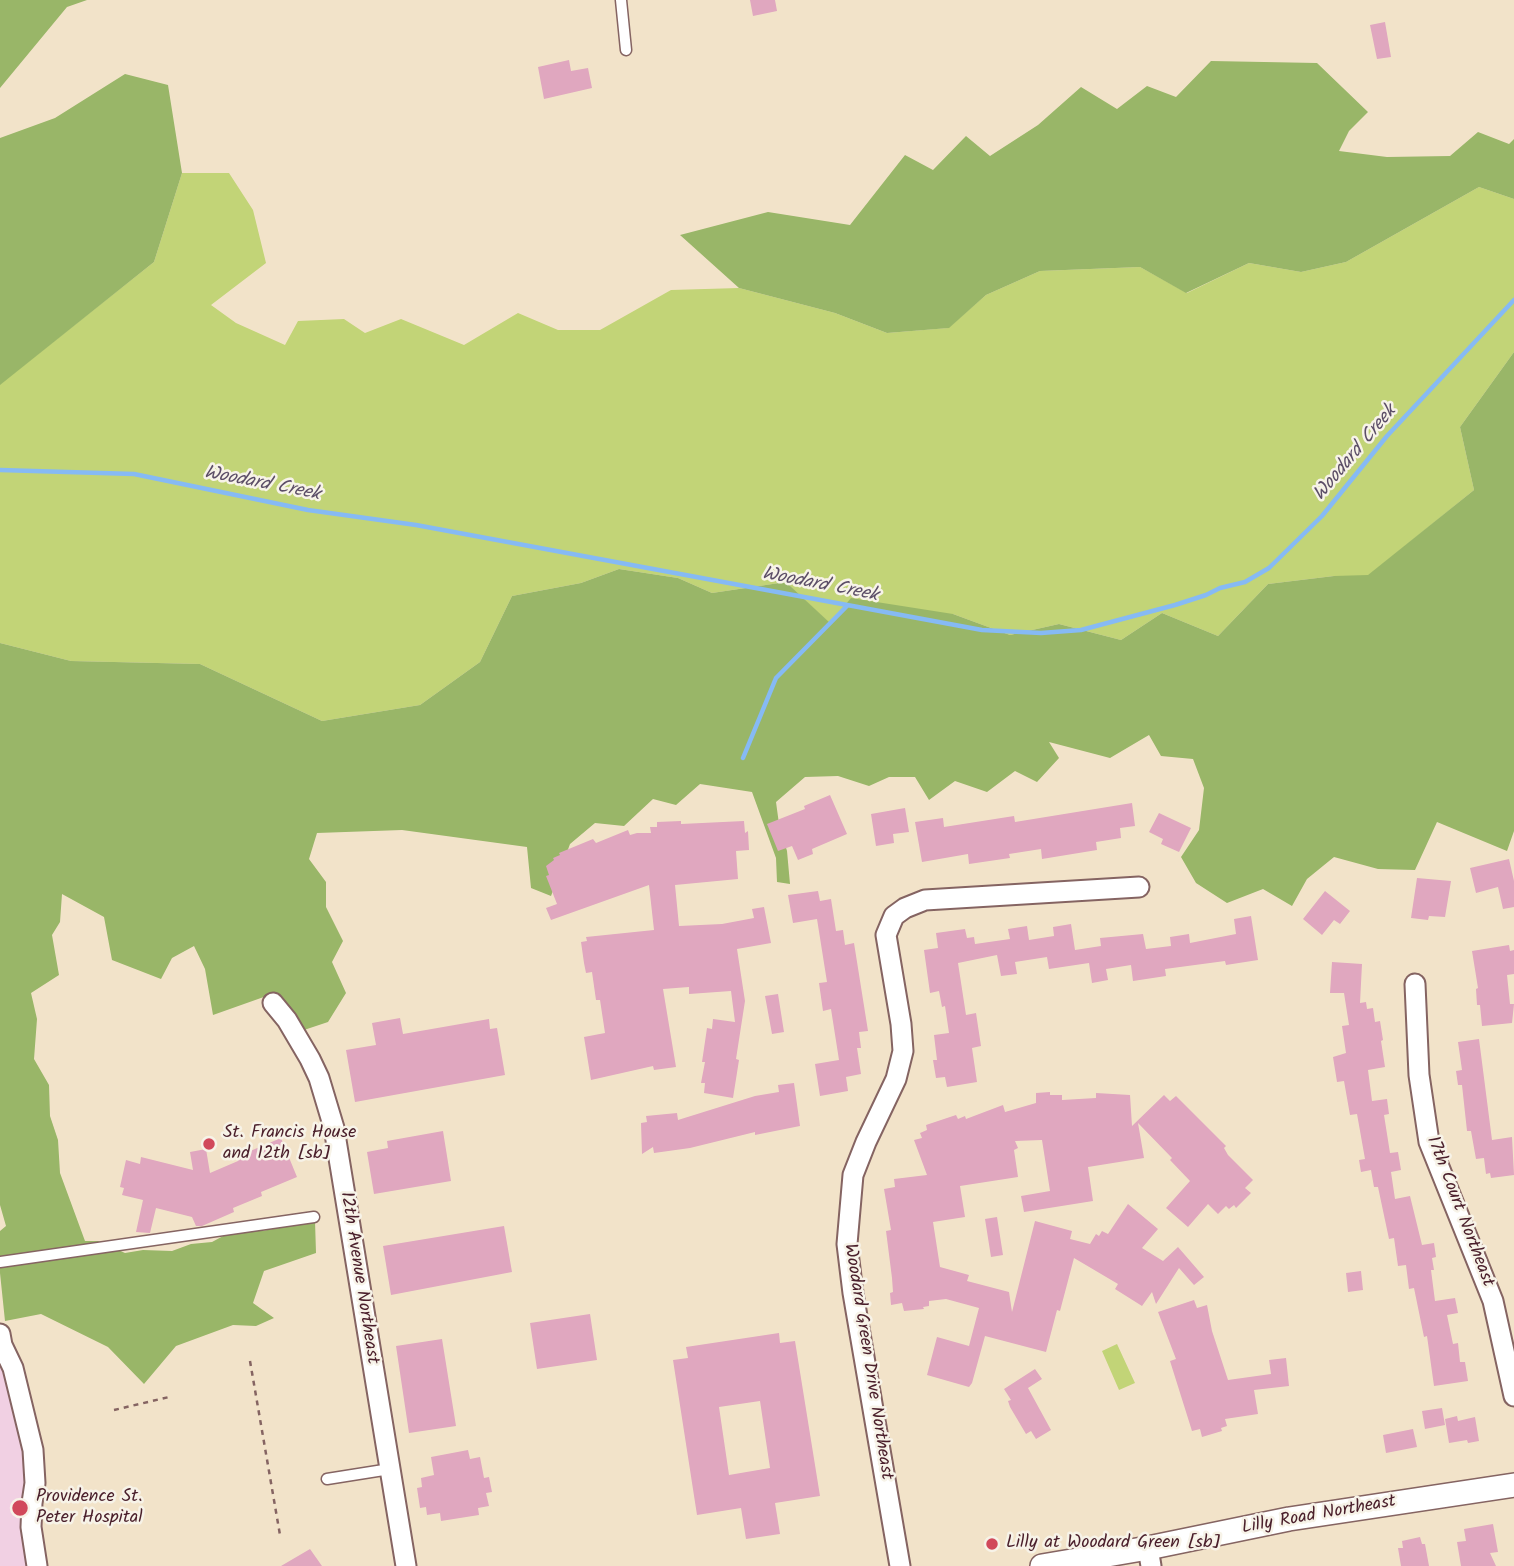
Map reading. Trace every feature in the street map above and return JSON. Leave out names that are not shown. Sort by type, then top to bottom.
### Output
[{"type":"street","name":"Woodard Green Drive Northeast","points":[[900,1566],[847,1244],[853,1175],[896,1079],[903,1051],[886,935],[889,926],[894,916],[905,908],[925,901],[1139,887]]},
{"type":"street","name":"17th Court Northeast","points":[[1415,984],[1419,1075],[1429,1142],[1493,1301],[1514,1396]]},
{"type":"street","name":"12th Avenue Northeast","points":[[273,1003],[287,1020],[310,1059],[319,1078],[334,1128],[406,1566]]},
{"type":"street","points":[[1,1341],[13,1368],[33,1450],[35,1483],[31,1527],[37,1566]]},
{"type":"street","name":"Lilly Road Northeast","points":[[1042,1566],[1150,1557],[1289,1519],[1514,1485]]},
{"type":"lane","points":[[621,0],[626,50]]},
{"type":"lane","points":[[0,1262],[314,1217]]},
{"type":"lane","points":[[327,1479],[390,1469]]},
{"type":"path","points":[[250,1361],[280,1535]]},
{"type":"path","points":[[114,1410],[169,1397]]},
{"type":"shaded area","name":"Providence St. Peter Hospital","points":[[0,1334],[33,1450],[47,1566],[0,1566]]},
{"type":"green space","points":[[0,0],[87,0],[67,7],[0,88]]},
{"type":"green space","points":[[1211,61],[1317,63],[1368,112],[1349,131],[1339,151],[1387,157],[1450,156],[1478,132],[1509,144],[1514,139],[1514,199],[1479,187],[1346,262],[1301,272],[1249,263],[1186,293],[1140,267],[1040,271],[986,295],[949,328],[887,333],[835,313],[739,288],[680,235],[768,212],[850,225],[905,155],[933,170],[966,136],[990,156],[1038,125],[1081,87],[1117,109],[1147,86],[1176,97]]},
{"type":"green space","points":[[125,74],[168,85],[182,173],[154,262],[0,385],[0,138],[55,118]]},
{"type":"green space","points":[[182,173],[229,173],[253,210],[266,263],[211,305],[236,323],[285,345],[298,321],[344,319],[365,333],[401,319],[464,345],[518,313],[558,330],[600,330],[671,290],[739,288],[835,313],[887,333],[948,328],[986,295],[1040,271],[1140,267],[1187,293],[1249,263],[1301,272],[1346,262],[1479,187],[1514,199],[1514,352],[1460,427],[1474,490],[1368,576],[1334,576],[1268,584],[1218,636],[1162,613],[1121,640],[1059,624],[1010,635],[953,614],[830,624],[786,582],[712,593],[678,578],[619,569],[581,583],[512,596],[480,662],[420,705],[322,721],[200,664],[71,661],[0,643],[0,384],[154,262]]},
{"type":"green space","points":[[1514,352],[1514,831],[1507,851],[1437,822],[1415,870],[1378,869],[1334,857],[1307,879],[1292,906],[1263,889],[1227,903],[1196,883],[1181,857],[1199,830],[1204,788],[1193,759],[1161,756],[1149,735],[1110,758],[1049,742],[1059,758],[1037,782],[1015,771],[987,792],[955,781],[929,800],[915,777],[889,777],[869,786],[838,776],[805,777],[776,802],[787,851],[790,884],[777,882],[776,858],[752,792],[700,784],[676,805],[653,799],[624,826],[595,823],[570,844],[551,896],[531,888],[527,847],[402,830],[317,833],[309,859],[326,882],[326,907],[343,941],[332,962],[346,993],[328,1022],[301,1031],[275,993],[213,1015],[205,969],[194,946],[172,958],[161,979],[112,960],[104,917],[62,894],[60,922],[52,935],[59,975],[31,993],[37,1019],[34,1059],[49,1085],[50,1116],[58,1140],[60,1173],[85,1241],[98,1241],[125,1253],[143,1250],[172,1251],[191,1244],[212,1242],[238,1228],[262,1231],[315,1221],[316,1253],[264,1271],[253,1303],[274,1318],[256,1326],[233,1325],[176,1346],[144,1384],[108,1347],[41,1314],[5,1321],[0,1273],[0,1231],[6,1226],[0,1205],[0,643],[71,661],[200,664],[322,721],[420,705],[480,662],[512,596],[581,583],[619,569],[678,578],[712,593],[786,582],[830,623],[851,598],[953,614],[1010,635],[1059,624],[1121,640],[1162,613],[1218,636],[1268,584],[1368,575],[1474,490],[1460,427]]},
{"type":"green space","points":[[1117,1344],[1135,1383],[1119,1390],[1102,1351]]},
{"type":"building","points":[[750,0],[775,0],[777,11],[753,16]]},
{"type":"building","points":[[1385,22],[1391,57],[1377,59],[1370,25]]},
{"type":"building","points":[[569,60],[571,71],[588,68],[592,88],[544,99],[538,67]]},
{"type":"building","points":[[830,795],[847,834],[812,849],[813,854],[798,860],[792,846],[778,851],[767,824],[805,809],[804,806]]},
{"type":"building","points":[[1132,803],[1135,826],[1120,828],[1121,838],[1096,842],[1097,850],[1042,859],[1041,849],[1009,854],[1010,858],[969,864],[968,854],[922,862],[915,822],[943,818],[944,827],[1014,816],[1015,822]]},
{"type":"building","points":[[905,808],[909,832],[893,834],[894,843],[876,846],[871,814]]},
{"type":"building","points":[[1159,813],[1191,828],[1179,852],[1161,844],[1163,839],[1149,832]]},
{"type":"building","points":[[681,821],[681,824],[744,821],[745,833],[748,831],[749,850],[736,851],[738,879],[675,885],[679,926],[722,924],[754,918],[752,909],[764,907],[771,943],[737,949],[745,1001],[733,1098],[704,1093],[705,1083],[701,1083],[707,1028],[712,1029],[713,1019],[735,1022],[731,991],[689,994],[689,987],[663,989],[676,1067],[654,1070],[653,1066],[591,1080],[584,1037],[605,1033],[600,1000],[596,1000],[592,972],[586,973],[581,942],[587,941],[586,937],[654,930],[649,885],[551,920],[546,908],[557,904],[546,876],[549,875],[546,866],[560,855],[559,853],[593,839],[596,843],[628,830],[630,835],[651,833],[650,827],[657,827],[657,822]]},
{"type":"building","points":[[1509,859],[1514,881],[1514,907],[1503,909],[1498,887],[1476,893],[1470,868]]},
{"type":"building","points":[[1417,878],[1451,881],[1445,917],[1429,916],[1428,920],[1411,918]]},
{"type":"building","points":[[818,891],[820,901],[831,899],[836,931],[843,930],[845,945],[854,943],[868,1031],[859,1032],[861,1048],[857,1048],[861,1074],[846,1077],[848,1091],[820,1096],[815,1064],[839,1060],[831,1009],[823,1011],[819,983],[827,982],[817,919],[793,923],[788,895]]},
{"type":"building","points":[[1325,891],[1350,911],[1340,924],[1334,920],[1322,935],[1303,919]]},
{"type":"building","points":[[1251,916],[1258,960],[1226,965],[1225,961],[1165,969],[1166,976],[1133,981],[1131,965],[1106,969],[1108,980],[1092,983],[1089,963],[1049,969],[1047,957],[1015,962],[1017,974],[1001,976],[997,955],[958,963],[966,1015],[976,1013],[981,1046],[972,1048],[977,1082],[947,1087],[945,1077],[936,1078],[933,1060],[937,1060],[934,1035],[949,1033],[945,1006],[942,1007],[939,991],[930,993],[924,950],[938,948],[936,933],[965,929],[967,938],[974,937],[975,944],[1010,939],[1008,929],[1027,926],[1029,940],[1054,936],[1053,927],[1071,924],[1075,950],[1101,946],[1100,938],[1143,934],[1146,949],[1171,946],[1170,937],[1189,934],[1190,943],[1236,934],[1234,919]]},
{"type":"building","points":[[1509,945],[1510,951],[1514,950],[1514,974],[1507,975],[1510,1004],[1514,1004],[1512,1023],[1482,1026],[1480,1005],[1477,1005],[1478,988],[1472,951]]},
{"type":"building","points":[[1332,962],[1362,964],[1360,1003],[1366,1002],[1367,1009],[1373,1008],[1375,1022],[1380,1021],[1383,1040],[1385,1067],[1368,1070],[1372,1101],[1387,1099],[1389,1114],[1384,1115],[1390,1153],[1398,1152],[1401,1170],[1391,1172],[1395,1199],[1410,1196],[1422,1245],[1434,1243],[1436,1257],[1432,1258],[1434,1270],[1431,1270],[1435,1301],[1455,1298],[1458,1313],[1447,1315],[1453,1344],[1458,1343],[1460,1362],[1465,1362],[1468,1381],[1434,1386],[1427,1336],[1424,1337],[1414,1288],[1409,1289],[1406,1265],[1398,1266],[1394,1238],[1389,1239],[1378,1187],[1374,1187],[1371,1170],[1361,1172],[1359,1160],[1365,1159],[1357,1114],[1350,1115],[1344,1081],[1337,1082],[1333,1057],[1346,1053],[1342,1026],[1349,1025],[1344,993],[1330,993]]},
{"type":"building","points":[[778,994],[784,1032],[772,1034],[765,996]]},
{"type":"building","points":[[400,1018],[403,1034],[489,1019],[490,1029],[497,1028],[505,1075],[355,1102],[346,1050],[376,1045],[372,1023]]},
{"type":"building","points":[[1479,1039],[1492,1140],[1512,1137],[1514,1175],[1491,1178],[1490,1173],[1486,1174],[1484,1158],[1476,1159],[1471,1131],[1467,1131],[1462,1085],[1458,1085],[1456,1071],[1462,1070],[1458,1042]]},
{"type":"building","points":[[794,1083],[800,1126],[755,1135],[755,1132],[690,1148],[654,1153],[653,1147],[642,1154],[641,1123],[647,1122],[646,1116],[677,1113],[678,1120],[755,1096],[779,1092],[778,1085]]},
{"type":"building","points":[[1050,1092],[1050,1095],[1062,1095],[1062,1100],[1096,1098],[1096,1093],[1130,1095],[1132,1126],[1164,1095],[1170,1101],[1176,1096],[1226,1146],[1224,1148],[1228,1155],[1253,1180],[1245,1188],[1251,1193],[1236,1208],[1234,1205],[1229,1209],[1226,1206],[1218,1214],[1208,1204],[1188,1227],[1166,1208],[1190,1181],[1138,1123],[1144,1158],[1088,1167],[1093,1201],[1024,1212],[1021,1196],[1050,1191],[1042,1140],[1015,1141],[1018,1148],[1014,1150],[1018,1177],[960,1186],[965,1217],[933,1222],[940,1267],[969,1275],[967,1281],[1009,1292],[1012,1312],[1035,1221],[1072,1231],[1070,1239],[1090,1244],[1096,1234],[1099,1236],[1102,1231],[1108,1234],[1128,1204],[1158,1229],[1142,1248],[1163,1261],[1178,1247],[1204,1277],[1194,1285],[1179,1268],[1156,1304],[1152,1292],[1142,1306],[1115,1289],[1118,1284],[1074,1258],[1046,1352],[985,1336],[969,1387],[927,1375],[937,1337],[969,1346],[979,1308],[946,1299],[929,1301],[929,1306],[923,1307],[924,1309],[904,1311],[902,1303],[891,1305],[890,1293],[893,1292],[886,1231],[891,1230],[884,1189],[895,1187],[894,1179],[927,1175],[914,1140],[922,1138],[920,1133],[927,1130],[926,1125],[956,1115],[958,1119],[965,1116],[966,1119],[1003,1105],[1005,1112],[1036,1103],[1036,1093]]},
{"type":"building","points":[[443,1131],[451,1181],[374,1194],[367,1152],[388,1148],[387,1141]]},
{"type":"building","points":[[281,1138],[297,1177],[261,1192],[262,1196],[233,1208],[234,1212],[202,1226],[196,1226],[192,1217],[156,1208],[150,1233],[136,1232],[143,1200],[122,1195],[124,1188],[120,1187],[126,1160],[140,1164],[141,1157],[193,1170],[190,1152],[206,1149],[210,1173],[238,1161],[236,1157]]},
{"type":"building","points":[[997,1217],[1003,1255],[991,1257],[985,1219]]},
{"type":"building","points":[[504,1226],[512,1272],[391,1295],[383,1246]]},
{"type":"building","points":[[1361,1271],[1363,1290],[1348,1292],[1346,1273]]},
{"type":"building","points":[[1194,1300],[1197,1308],[1207,1305],[1212,1331],[1228,1380],[1271,1374],[1269,1360],[1286,1358],[1289,1386],[1254,1390],[1258,1414],[1225,1419],[1227,1426],[1221,1428],[1222,1431],[1202,1437],[1200,1429],[1192,1431],[1170,1361],[1176,1359],[1158,1312]]},
{"type":"building","points":[[590,1314],[597,1360],[537,1369],[530,1323]]},
{"type":"building","points":[[779,1333],[780,1343],[795,1341],[820,1496],[775,1503],[780,1534],[746,1539],[741,1508],[697,1515],[673,1360],[688,1358],[686,1347]],"holes":[[[760,1401],[770,1468],[729,1475],[719,1407]]]},
{"type":"building","points":[[442,1339],[456,1426],[409,1433],[396,1346]]},
{"type":"building","points":[[1035,1369],[1042,1379],[1028,1388],[1051,1430],[1036,1439],[1031,1431],[1026,1434],[1010,1407],[1008,1401],[1011,1400],[1004,1389]]},
{"type":"building","points":[[1442,1408],[1445,1425],[1425,1429],[1422,1411]]},
{"type":"building","points":[[1457,1416],[1458,1421],[1475,1417],[1479,1441],[1449,1443],[1445,1419]]},
{"type":"building","points":[[1413,1429],[1417,1447],[1386,1453],[1383,1435]]},
{"type":"building","points":[[468,1450],[470,1459],[480,1457],[484,1478],[489,1477],[492,1492],[486,1493],[489,1506],[478,1508],[479,1515],[441,1521],[440,1513],[427,1515],[426,1507],[420,1508],[417,1488],[422,1487],[421,1478],[434,1475],[431,1457]]},
{"type":"building","points":[[1493,1524],[1498,1552],[1490,1553],[1496,1566],[1461,1566],[1457,1542],[1466,1541],[1464,1529]]},
{"type":"building","points":[[1420,1537],[1422,1544],[1425,1544],[1429,1566],[1401,1566],[1398,1548],[1403,1548],[1402,1541]]},
{"type":"building","points":[[310,1549],[322,1566],[281,1566]]},
{"type":"waterway","name":"Woodard Creek","points":[[0,470],[134,474],[308,510],[416,525],[982,630],[1041,633],[1081,630],[1206,595],[1220,588],[1245,582],[1269,568],[1322,516],[1387,436],[1514,300]]},
{"type":"waterway","points":[[743,758],[776,678],[846,607]]},
{"type":"place","name":"St. Francis House and 12th [sb]","points":[[209,1144]]},
{"type":"place","name":"Providence St. Peter Hospital","points":[[20,1508]]},
{"type":"place","name":"Lilly at Woodard Green [sb]","points":[[992,1544]]}]
